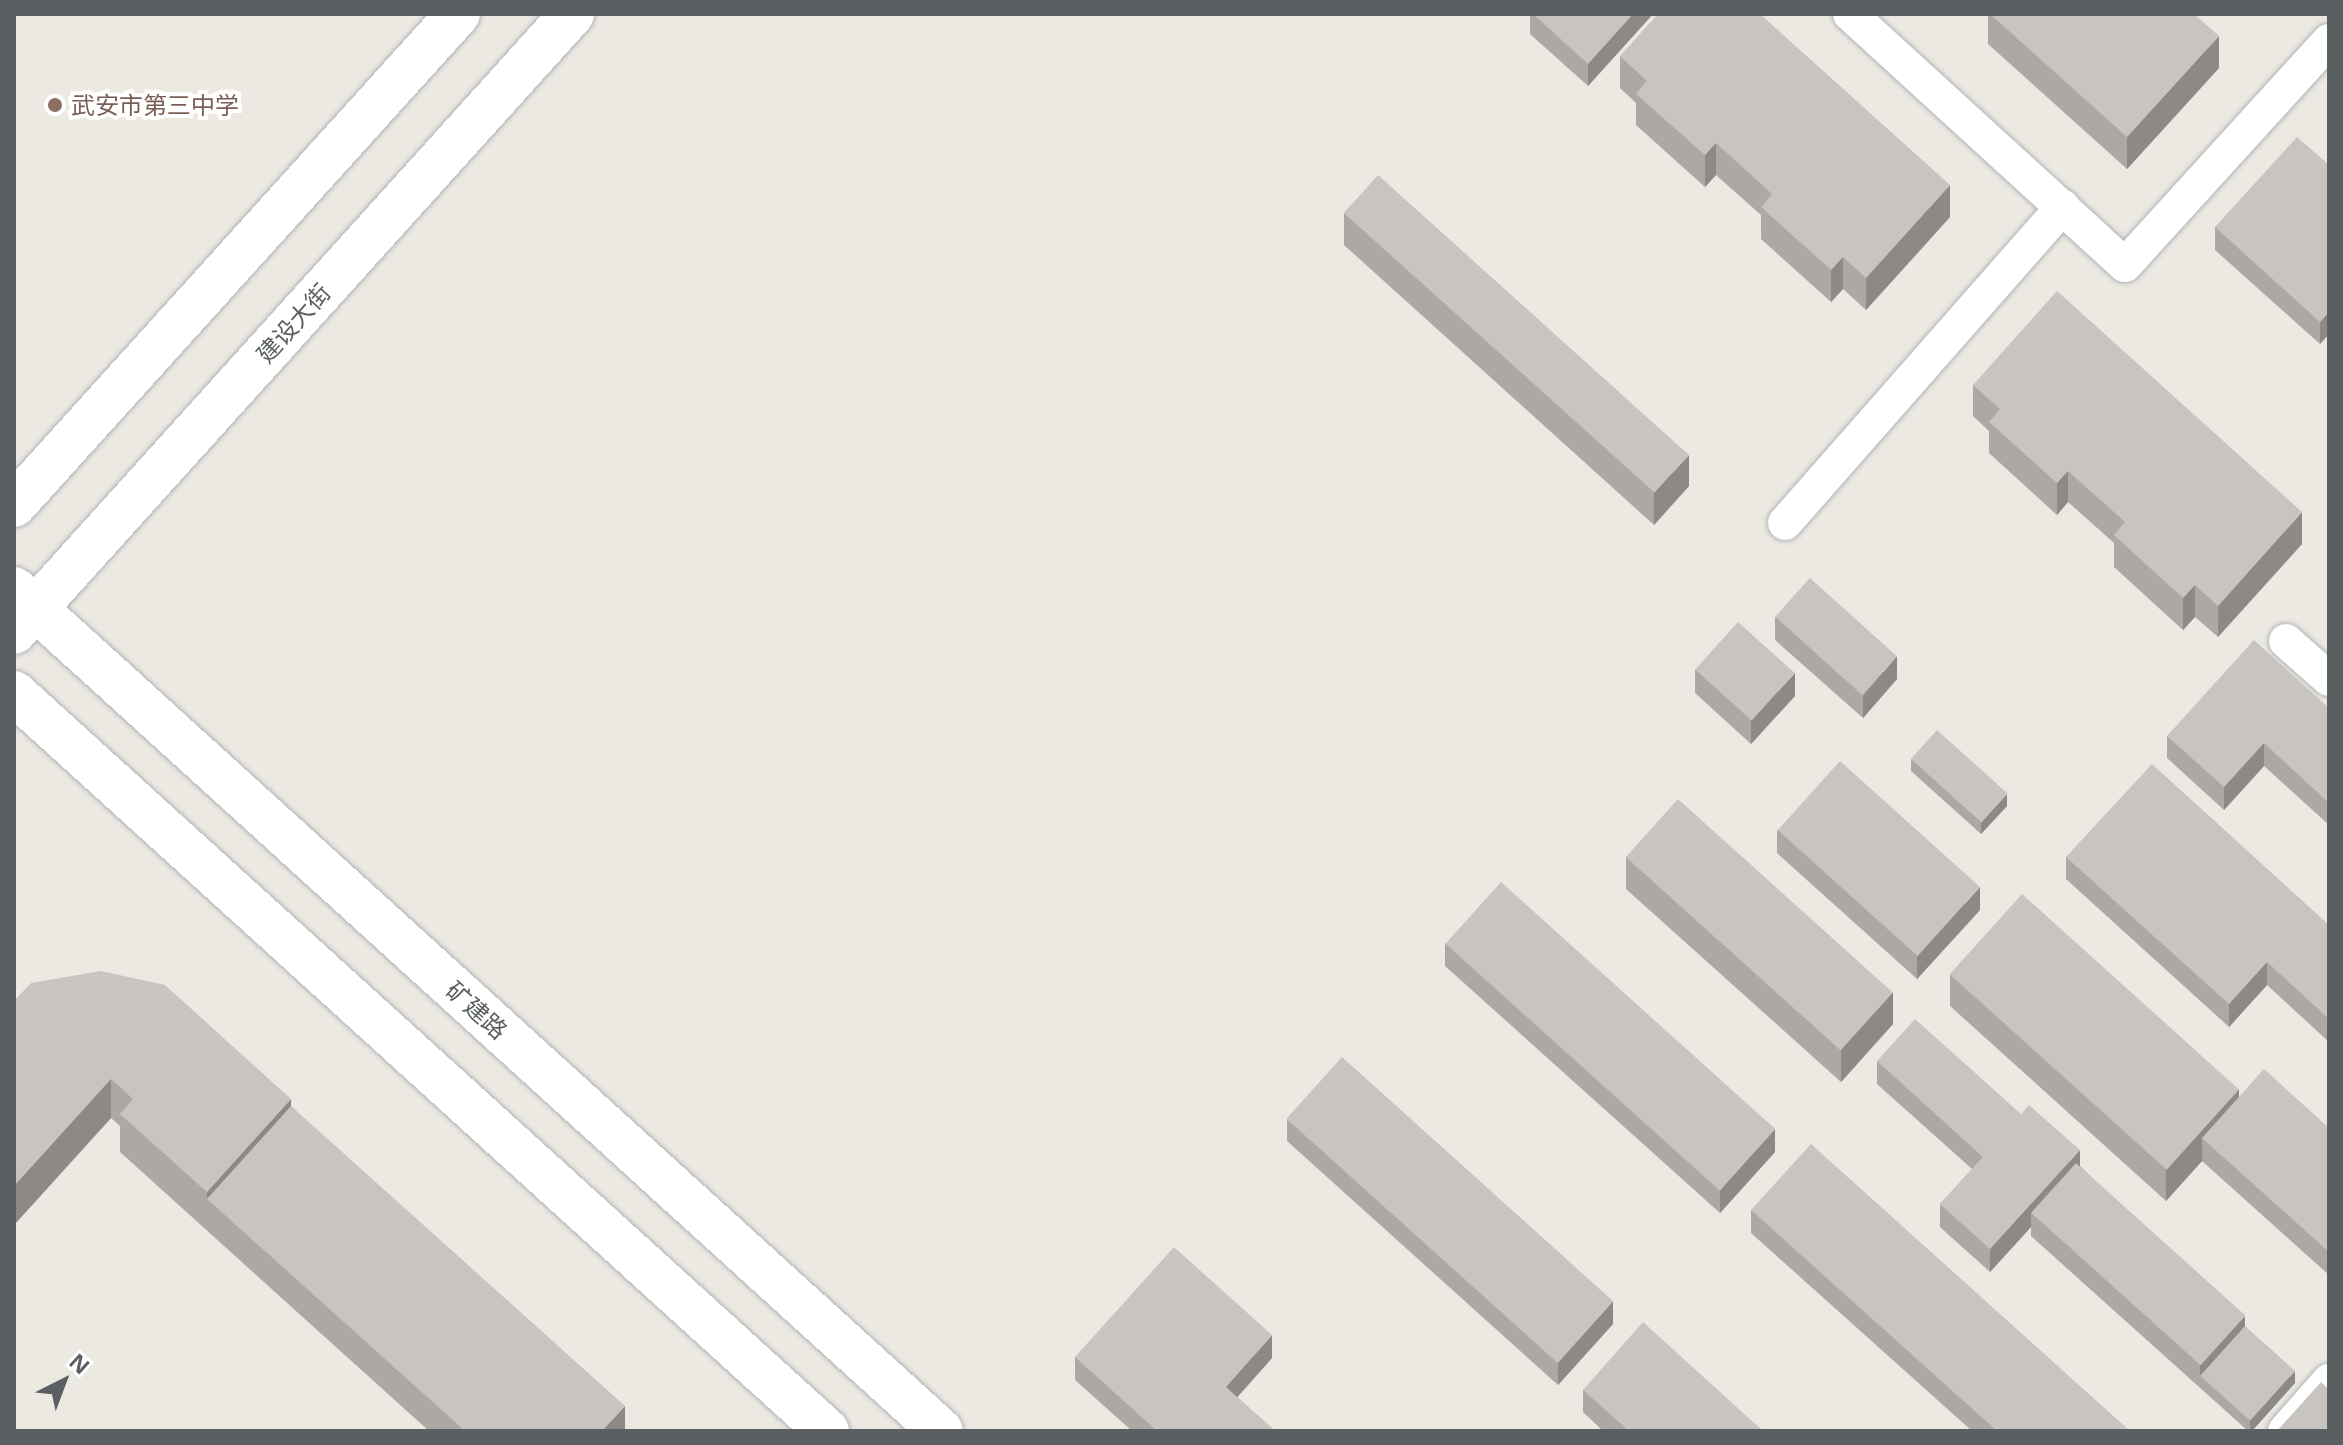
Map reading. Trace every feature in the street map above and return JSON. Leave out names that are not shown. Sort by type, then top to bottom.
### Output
[{"type":"street","points":[[14,505],[458,14]]},
{"type":"street","name":"建设大街","points":[[21,610],[572,14]]},
{"type":"street","name":"矿建路","points":[[21,610],[941,1431]]},
{"type":"street","points":[[14,693],[827,1431]]},
{"type":"lane","points":[[1850,14],[2125,265],[2329,41]]},
{"type":"lane","points":[[1785,523],[2063,207]]},
{"type":"lane","points":[[2286,641],[2329,679]]},
{"type":"lane","points":[[2285,1431],[2329,1381]]},
{"type":"building","points":[[1533,14],[1633,14],[1588,64]]},
{"type":"building","points":[[1658,14],[1760,14],[1950,185],[1866,278],[1843,257],[1831,270],[1761,207],[1772,194],[1716,143],[1705,155],[1636,94],[1647,81],[1620,56]]},
{"type":"building","points":[[1990,14],[2194,14],[2219,36],[2127,137]]},
{"type":"building","points":[[2297,137],[2329,165],[2329,312],[2320,322],[2215,227]]},
{"type":"building","points":[[1378,175],[1689,455],[1655,493],[1344,213]]},
{"type":"building","points":[[2057,291],[2302,512],[2218,606],[2195,585],[2183,598],[2114,535],[2125,522],[2068,471],[2057,483],[1989,422],[2000,409],[1973,385]]},
{"type":"building","points":[[1810,578],[1897,656],[1862,695],[1775,617]]},
{"type":"building","points":[[1738,622],[1794,673],[1752,720],[1695,670]]},
{"type":"building","points":[[2254,640],[2329,708],[2329,803],[2264,743],[2224,787],[2167,736]]},
{"type":"building","points":[[1937,730],[2008,794],[1982,823],[1911,759]]},
{"type":"building","points":[[1840,761],[1980,887],[1917,956],[1778,830]]},
{"type":"building","points":[[2152,764],[2329,925],[2329,1019],[2267,962],[2229,1004],[2066,857]]},
{"type":"building","points":[[1678,799],[1893,992],[1841,1050],[1626,857]]},
{"type":"building","points":[[1501,882],[1775,1129],[1720,1191],[1445,944]]},
{"type":"building","points":[[2022,894],[2239,1089],[2167,1170],[1950,974]]},
{"type":"building","points":[[101,971],[165,985],[291,1099],[207,1192],[120,1114],[133,1099],[111,1079],[14,1186],[14,1001],[31,983]]},
{"type":"building","points":[[1915,1019],[2021,1114],[2029,1105],[2080,1150],[1990,1249],[1940,1204],[1983,1157],[1877,1061]]},
{"type":"building","points":[[1342,1057],[1613,1301],[1558,1363],[1286,1119]]},
{"type":"building","points":[[2264,1069],[2329,1128],[2329,1252],[2202,1138]]},
{"type":"building","points":[[291,1106],[625,1406],[602,1431],[465,1431],[207,1199]]},
{"type":"building","points":[[1811,1144],[2130,1431],[1997,1431],[1751,1210]]},
{"type":"building","points":[[2076,1163],[2245,1316],[2201,1365],[2031,1213]]},
{"type":"building","points":[[1174,1247],[1272,1335],[1226,1387],[1275,1431],[1157,1431],[1075,1357]]},
{"type":"building","points":[[1643,1322],[1763,1431],[1629,1431],[1583,1390]]},
{"type":"building","points":[[2245,1326],[2295,1371],[2250,1421],[2200,1376]]},
{"type":"building","points":[[2321,1382],[2329,1390],[2329,1431],[2277,1431]]},
{"type":"place","name":"武安市第三中学","points":[[55,105]]}]
